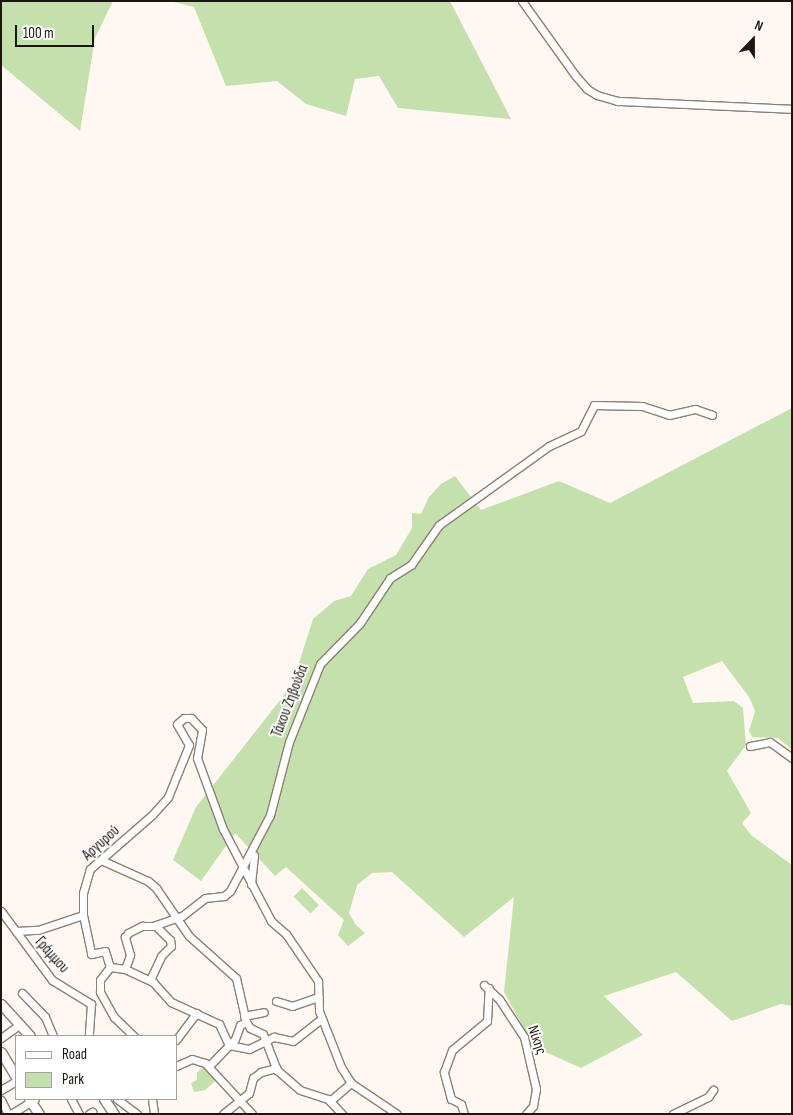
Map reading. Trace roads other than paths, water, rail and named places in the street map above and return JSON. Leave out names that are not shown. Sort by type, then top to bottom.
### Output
[{"type":"main road","points":[[1,1004],[29,1035]]},
{"type":"main road","points":[[1,1052],[15,1075]]},
{"type":"main road","points":[[32,1100],[39,1114]]},
{"type":"street","points":[[522,1],[575,75],[587,89],[597,95],[618,101],[792,110]]},
{"type":"street","name":"Τάκου Ζηβούδα","points":[[126,968],[130,955],[126,934],[142,926],[155,926],[176,916],[184,915],[205,898],[228,894],[244,870],[270,816],[289,742],[320,664],[360,623],[390,578],[411,565],[439,525],[549,446],[581,431],[585,418],[599,404],[642,406],[669,416],[695,409],[712,416]]},
{"type":"street","name":"Αργυρού","points":[[110,967],[105,952],[91,954],[83,915],[84,885],[90,869],[145,822],[168,797],[188,749],[188,741],[177,724],[188,718],[200,726],[202,736],[197,758],[202,776],[244,870]]},
{"type":"street","points":[[750,746],[770,742],[792,758]]},
{"type":"street","points":[[251,885],[254,849]]},
{"type":"street","points":[[101,860],[150,882],[192,939],[236,978],[245,1019],[253,1030],[262,1032],[276,1068],[298,1089],[330,1101],[342,1114]]},
{"type":"street","points":[[244,870],[271,921],[286,934],[318,981],[321,1018],[341,1067],[351,1083],[397,1114]]},
{"type":"street","name":"Γράμμου","points":[[1,910],[52,980],[91,1004],[89,1035]]},
{"type":"street","points":[[16,931],[38,930],[83,915]]},
{"type":"street","points":[[150,980],[161,956],[171,946],[170,940],[155,926]]},
{"type":"street","points":[[133,1035],[114,1017],[100,992],[101,978],[110,967],[126,968],[150,980],[171,1002],[219,1024],[227,1044]]},
{"type":"street","name":"Νίκης","points":[[464,1114],[462,1104],[451,1099],[444,1072],[452,1050],[487,1021],[486,986],[514,1021],[528,1048],[536,1089],[533,1106],[526,1114]]},
{"type":"street","points":[[22,992],[45,1016],[54,1035]]},
{"type":"street","points":[[276,1001],[292,1006],[318,997]]},
{"type":"street","points":[[210,1066],[227,1044],[235,1039],[240,1025],[245,1019],[264,1012]]},
{"type":"street","points":[[178,1037],[196,1013]]},
{"type":"street","points":[[227,1044],[250,1049],[277,1037],[293,1041],[321,1018]]},
{"type":"street","points":[[1,1038],[18,1025]]},
{"type":"street","points":[[178,1065],[192,1059],[210,1066],[252,1114]]},
{"type":"street","points":[[223,1114],[249,1093],[253,1078],[261,1072],[276,1068]]},
{"type":"street","points":[[1,1090],[15,1082]]},
{"type":"street","points":[[330,1101],[351,1083]]},
{"type":"street","points":[[673,1114],[708,1097],[713,1090]]},
{"type":"street","points":[[1,1100],[9,1114],[32,1100]]},
{"type":"street","points":[[72,1100],[79,1114]]},
{"type":"street","points":[[118,1100],[137,1114]]},
{"type":"street","points":[[152,1100],[154,1114]]}]
